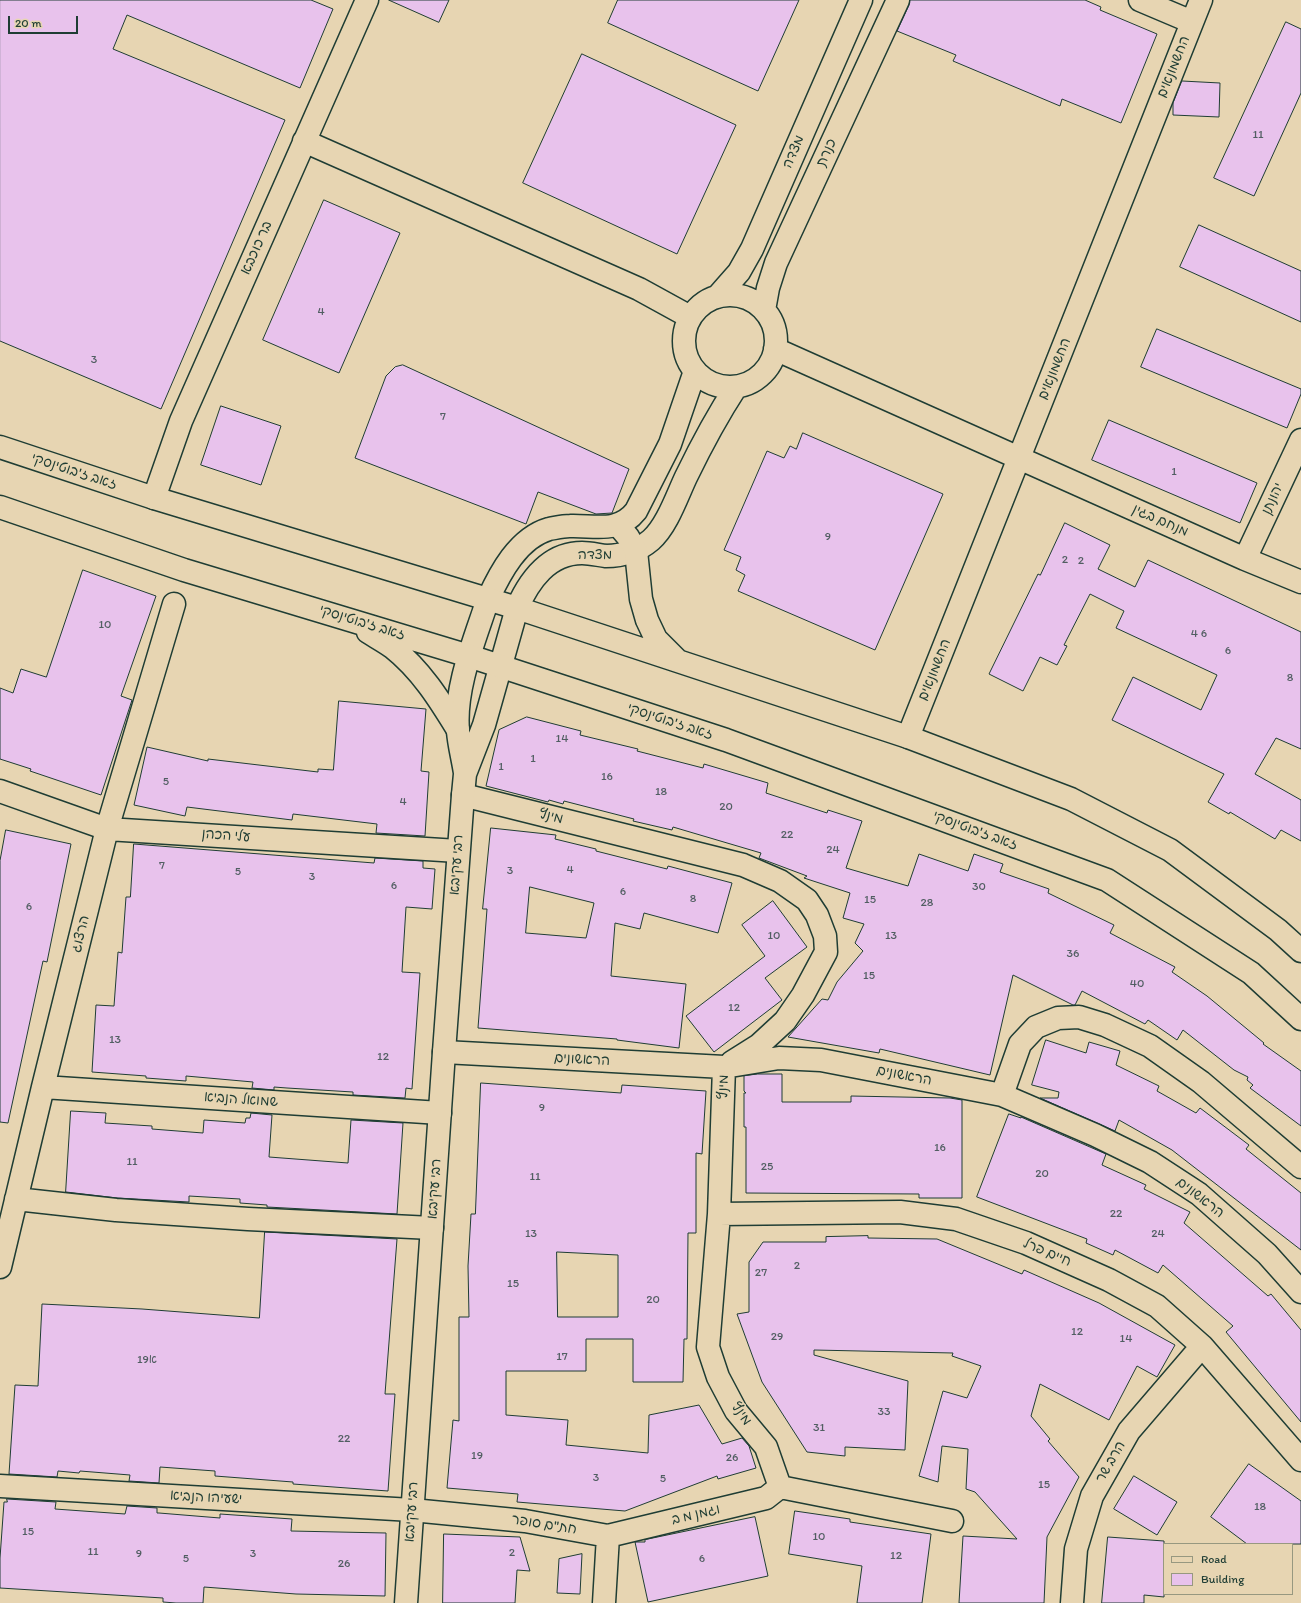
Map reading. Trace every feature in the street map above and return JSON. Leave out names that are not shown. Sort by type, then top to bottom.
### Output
[{"type":"street","name":"בר כוכבא","points":[[154,498],[181,421],[367,0]]},
{"type":"street","name":"מצדה","points":[[717,297],[739,272],[752,249],[861,0]]},
{"type":"street","name":"כנרת","points":[[764,310],[768,288],[776,263],[898,0]]},
{"type":"street","points":[[1140,0],[1192,22]]},
{"type":"street","name":"החשמונאים","points":[[908,737],[1201,0]]},
{"type":"street","points":[[304,141],[639,289],[690,317]]},
{"type":"street","points":[[725,294],[739,295],[753,300],[764,310],[772,322],[776,335],[775,349],[771,363],[762,374],[750,383],[736,387],[713,384],[695,371],[687,358],[684,344],[685,330],[690,317],[699,306],[711,298],[725,294]]},
{"type":"street","name":"מנחם בגין","points":[[775,349],[1301,582]]},
{"type":"street","name":"מצדה","points":[[488,599],[498,578],[512,557],[530,540],[548,530],[569,526],[598,528],[618,525],[631,518],[670,444],[695,371]]},
{"type":"street","name":"מצדה","points":[[500,666],[517,608],[525,590],[534,577],[546,566],[564,556],[582,553],[607,556],[624,554],[636,550],[652,539],[662,526],[715,420],[736,387]]},
{"type":"street","name":"יהונתן","points":[[1245,558],[1301,440]]},
{"type":"street","name":"זאב ז'בוטינסקי","points":[[0,447],[154,498],[517,608],[908,737],[1071,799],[1170,850],[1278,930],[1301,951]]},
{"type":"street","name":"זאב ז'בוטינסקי","points":[[0,507],[184,570],[469,656],[726,740],[1107,880],[1250,973],[1301,1019]]},
{"type":"street","points":[[618,525],[636,550],[641,598],[647,620],[656,639],[679,662]]},
{"type":"street","name":"רבי עקיבא","points":[[406,1603],[458,851],[464,785],[458,730],[460,692],[469,656],[488,599]]},
{"type":"street","name":"הרצוג","points":[[0,1267],[107,829],[174,604]]},
{"type":"street","points":[[347,618],[392,647],[416,670],[436,695],[458,730]]},
{"type":"street","name":"רבי עקיבא","points":[[464,785],[484,725],[500,666]]},
{"type":"street","name":"מינץ","points":[[464,785],[743,865],[780,881],[807,900],[818,915],[825,936],[826,952],[803,995],[784,1021],[759,1044],[724,1067],[719,1214],[708,1347],[718,1377],[736,1411],[766,1447],[780,1487]]},
{"type":"street","name":"עלי הכהן","points":[[0,791],[107,829],[458,851]]},
{"type":"street","points":[[1002,1095],[1020,1044],[1036,1027],[1058,1018],[1080,1017],[1105,1025],[1150,1046],[1201,1082],[1301,1167]]},
{"type":"street","name":"הראשונים","points":[[444,1052],[724,1067],[779,1058],[822,1060],[1002,1095],[1095,1135],[1150,1162],[1199,1194],[1267,1254],[1301,1292]]},
{"type":"street","name":"שמואל הנביא","points":[[43,1087],[440,1113]]},
{"type":"street","points":[[16,1199],[132,1211],[248,1219],[432,1228]]},
{"type":"street","name":"חיים פרל","points":[[719,1214],[900,1212],[956,1219],[1026,1243],[1109,1280],[1157,1306],[1202,1346],[1301,1460]]},
{"type":"street","name":"הרב שר","points":[[1072,1603],[1076,1549],[1092,1496],[1129,1430],[1202,1346]]},
{"type":"street","name":"ישעיהו הנביא","points":[[0,1486],[412,1510]]},
{"type":"street","points":[[780,1487],[952,1522]]},
{"type":"street","name":"וגמן מ ב","points":[[608,1536],[766,1498],[780,1487]]},
{"type":"street","name":"חת\"ם סופר","points":[[412,1510],[525,1522],[608,1536]]},
{"type":"street","points":[[604,1603],[608,1536]]},
{"type":"building","points":[[0,0],[311,0],[333,9],[300,88],[127,15],[113,49],[285,120],[161,409],[0,341]]},
{"type":"building","points":[[389,0],[449,0],[439,22]]},
{"type":"building","points":[[618,0],[799,0],[758,91],[608,23]]},
{"type":"building","points":[[910,0],[1085,0],[1101,7],[1100,10],[1157,34],[1121,123],[1062,99],[1060,106],[953,61],[956,55],[897,31]]},
{"type":"building","points":[[1286,22],[1301,29],[1301,93],[1254,196],[1214,178]]},
{"type":"building","points":[[582,54],[736,125],[677,254],[523,183]]},
{"type":"building","points":[[1182,81],[1220,83],[1219,117],[1173,115],[1173,103]]},
{"type":"building","points":[[324,200],[400,233],[339,373],[263,340]]},
{"type":"building","points":[[1199,225],[1301,271],[1301,322],[1180,267]]},
{"type":"building","points":[[1157,329],[1301,389],[1301,394],[1287,428],[1141,367]]},
{"type":"building","points":[[403,365],[629,469],[612,513],[596,514],[538,492],[526,524],[355,458],[386,376],[395,367]]},
{"type":"building","points":[[221,406],[281,426],[261,485],[201,465]]},
{"type":"building","points":[[1109,420],[1257,483],[1240,523],[1092,460]]},
{"type":"building","points":[[803,433],[943,494],[875,650],[738,591],[745,575],[736,570],[741,557],[724,550],[767,451],[784,458],[790,446],[796,449]]},
{"type":"building","points":[[1065,523],[1110,545],[1098,569],[1135,587],[1148,560],[1301,632],[1301,749],[1276,738],[1255,774],[1301,800],[1301,841],[1281,830],[1275,839],[1230,812],[1229,814],[1208,802],[1224,774],[1112,720],[1133,677],[1201,710],[1217,675],[1116,628],[1124,611],[1090,594],[1064,645],[1067,646],[1057,665],[1040,657],[1023,691],[989,674]]},
{"type":"building","points":[[83,570],[156,596],[121,696],[132,700],[101,795],[30,771],[31,769],[0,759],[0,688],[13,693],[21,669],[46,677]]},
{"type":"building","points":[[339,701],[426,709],[421,771],[429,772],[425,836],[376,833],[377,824],[293,814],[292,820],[187,807],[185,816],[134,805],[147,747],[208,761],[208,759],[318,772],[318,769],[333,770]]},
{"type":"building","points":[[527,717],[581,731],[580,735],[638,749],[637,751],[703,768],[704,764],[768,783],[766,793],[827,813],[828,810],[862,821],[846,868],[908,886],[919,854],[968,871],[974,854],[1003,864],[1000,872],[1049,889],[1048,893],[1114,925],[1110,933],[1175,967],[1172,972],[1207,996],[1264,1043],[1263,1044],[1301,1071],[1301,1126],[1250,1088],[1253,1085],[1247,1080],[1248,1077],[1234,1070],[1183,1030],[1177,1040],[1148,1020],[1145,1024],[1082,991],[1075,1005],[1073,1005],[1013,975],[990,1075],[880,1049],[879,1053],[788,1037],[822,999],[828,1000],[837,982],[863,951],[855,943],[864,924],[843,918],[850,893],[804,878],[807,876],[759,858],[761,853],[673,827],[672,830],[633,821],[634,819],[564,801],[563,804],[549,800],[548,802],[486,786],[499,730]]},
{"type":"building","points":[[491,828],[556,835],[555,839],[596,849],[596,851],[667,869],[668,866],[732,883],[718,933],[644,913],[640,929],[615,923],[611,976],[686,984],[679,1048],[617,1039],[478,1028],[487,909],[483,909]],"holes":[[[530,887],[594,903],[586,938],[526,933]]]},
{"type":"building","points":[[6,830],[71,844],[47,962],[43,961],[8,1123],[0,1122],[0,861]]},
{"type":"building","points":[[134,844],[374,863],[375,858],[423,861],[423,868],[435,869],[432,909],[406,907],[402,972],[420,973],[412,1089],[406,1088],[405,1098],[353,1095],[353,1092],[274,1087],[274,1090],[252,1088],[253,1082],[186,1076],[186,1081],[92,1072],[96,1005],[114,1006],[118,952],[122,953],[126,897],[130,897]]},
{"type":"building","points":[[773,901],[807,947],[765,978],[782,1000],[714,1052],[686,1016],[765,956],[742,925]]},
{"type":"building","points":[[1046,1040],[1086,1053],[1089,1042],[1120,1051],[1116,1065],[1159,1086],[1157,1091],[1196,1113],[1200,1108],[1249,1145],[1246,1149],[1301,1193],[1301,1250],[1172,1150],[1119,1120],[1115,1131],[1040,1098],[1058,1098],[1059,1092],[1032,1085]]},
{"type":"building","points":[[758,1074],[782,1074],[782,1102],[851,1102],[851,1096],[950,1098],[962,1100],[962,1198],[919,1198],[919,1194],[746,1193],[746,1127],[744,1127],[744,1093],[746,1093],[744,1091],[744,1076]]},
{"type":"building","points":[[481,1083],[621,1093],[622,1085],[706,1091],[702,1154],[696,1153],[696,1233],[688,1233],[687,1339],[684,1339],[683,1382],[633,1382],[633,1339],[586,1339],[586,1371],[506,1371],[506,1415],[568,1420],[566,1445],[648,1453],[649,1415],[699,1405],[722,1444],[742,1438],[749,1446],[756,1468],[718,1479],[717,1476],[625,1511],[517,1502],[518,1494],[447,1488],[453,1420],[459,1421],[459,1317],[469,1317],[468,1266],[471,1214],[475,1214]],"holes":[[[557,1252],[618,1255],[618,1317],[558,1317]]]},
{"type":"building","points":[[71,1111],[106,1113],[105,1123],[152,1126],[152,1129],[203,1133],[204,1120],[245,1123],[246,1118],[250,1118],[251,1113],[272,1115],[269,1157],[348,1163],[351,1120],[403,1123],[397,1214],[267,1207],[267,1205],[240,1203],[240,1199],[189,1196],[189,1202],[117,1198],[66,1192]]},
{"type":"building","points":[[1009,1114],[1021,1117],[1106,1154],[1102,1165],[1146,1185],[1144,1189],[1190,1212],[1184,1223],[1268,1296],[1271,1294],[1301,1330],[1301,1422],[1226,1332],[1233,1326],[1163,1265],[1158,1273],[1115,1250],[1113,1255],[1086,1243],[1087,1239],[977,1197]]},
{"type":"building","points":[[265,1232],[397,1239],[385,1394],[395,1394],[388,1491],[293,1484],[293,1482],[215,1476],[215,1471],[160,1467],[159,1483],[129,1481],[130,1475],[80,1471],[79,1473],[58,1471],[57,1477],[9,1474],[15,1385],[38,1386],[42,1304],[142,1309],[259,1318]]},
{"type":"building","points":[[868,1236],[868,1238],[937,1239],[1022,1274],[1024,1270],[1099,1303],[1175,1345],[1157,1377],[1137,1366],[1109,1420],[1040,1384],[1031,1416],[1050,1439],[1048,1441],[1079,1477],[1047,1537],[1044,1603],[959,1603],[963,1536],[1017,1539],[975,1492],[966,1489],[968,1449],[942,1446],[938,1482],[919,1476],[943,1391],[967,1398],[981,1366],[952,1356],[953,1353],[814,1350],[814,1355],[908,1381],[905,1450],[845,1447],[845,1456],[807,1452],[762,1382],[737,1314],[749,1312],[749,1262],[763,1242],[826,1242],[826,1237]]},
{"type":"building","points":[[1249,1464],[1301,1501],[1301,1544],[1246,1543],[1211,1517]]},
{"type":"building","points":[[1134,1476],[1177,1502],[1157,1535],[1114,1509]]},
{"type":"building","points":[[7,1499],[56,1502],[55,1509],[125,1514],[127,1506],[157,1508],[157,1513],[220,1518],[220,1514],[292,1519],[291,1531],[386,1533],[385,1596],[296,1594],[204,1587],[203,1603],[176,1603],[163,1602],[163,1598],[0,1588],[0,1558],[4,1502],[7,1502]]},
{"type":"building","points":[[795,1511],[850,1519],[850,1522],[931,1534],[922,1603],[857,1603],[862,1566],[789,1554]]},
{"type":"building","points":[[755,1517],[768,1576],[648,1602],[635,1542],[645,1542],[645,1540]]},
{"type":"building","points":[[444,1534],[520,1537],[530,1571],[517,1570],[515,1603],[443,1603]]},
{"type":"building","points":[[1108,1537],[1164,1541],[1164,1597],[1144,1595],[1144,1603],[1102,1603]]},
{"type":"building","points":[[582,1554],[580,1594],[557,1593],[559,1559]]}]
